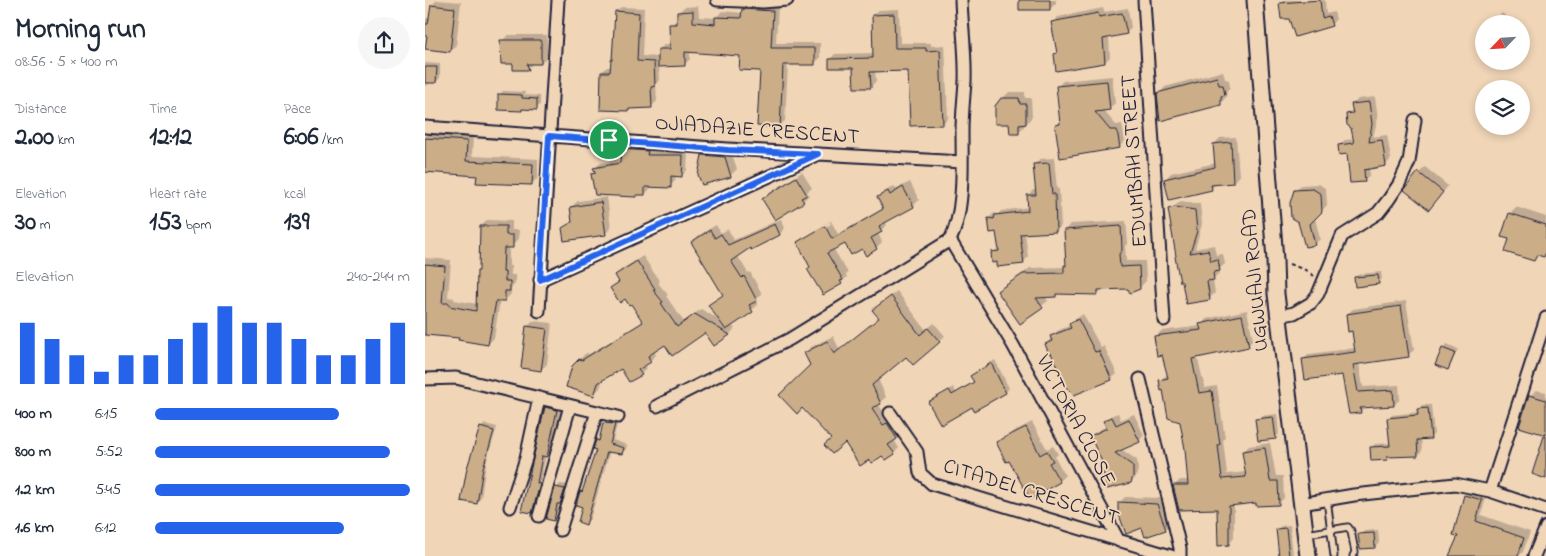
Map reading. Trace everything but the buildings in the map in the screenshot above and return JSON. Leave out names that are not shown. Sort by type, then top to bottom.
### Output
[{"type":"main road","name":"UGWUAJI ROAD","points":[[1255,0],[1276,294],[1308,556]]},
{"type":"street","points":[[539,312],[558,0]]},
{"type":"street","points":[[717,0],[787,0]]},
{"type":"street","points":[[657,406],[790,339],[950,240],[956,230],[959,214],[962,162],[965,80],[961,0]]},
{"type":"street","name":"EDUMBAH STREET","points":[[1144,0],[1165,320]]},
{"type":"street","points":[[1279,316],[1294,313],[1311,303],[1318,294],[1342,236],[1378,213],[1399,184],[1409,162],[1415,120]]},
{"type":"street","name":"OJIADAZIE CRESCENT","points":[[425,127],[728,150],[962,162]]},
{"type":"street","points":[[540,280],[818,154]]},
{"type":"street","name":"VICTORIA CLOSE","points":[[950,240],[1013,345],[1119,541]]},
{"type":"street","points":[[1490,491],[1546,318]]},
{"type":"street","points":[[425,379],[456,378],[618,417]]},
{"type":"street","points":[[1140,379],[1180,548],[1180,556]]},
{"type":"street","points":[[511,507],[526,458],[539,398]]},
{"type":"street","points":[[539,516],[570,406]]},
{"type":"street","points":[[560,530],[597,412]]},
{"type":"street","name":"CITADEL CRESCENT","points":[[890,413],[917,452],[920,473],[933,484],[1171,556]]},
{"type":"street","points":[[1301,504],[1413,487],[1455,484],[1490,491],[1546,510]]},
{"type":"street","points":[[1534,556],[1546,527]]},
{"type":"lane","points":[[1327,499],[1334,556]]},
{"type":"lane","points":[[1305,534],[1348,527],[1351,531],[1355,552],[1353,556]]},
{"type":"path","points":[[1275,260],[1308,271],[1322,283]]},
{"type":"route","points":[[549,136],[609,140],[728,150],[818,154],[540,280],[549,136]]}]
